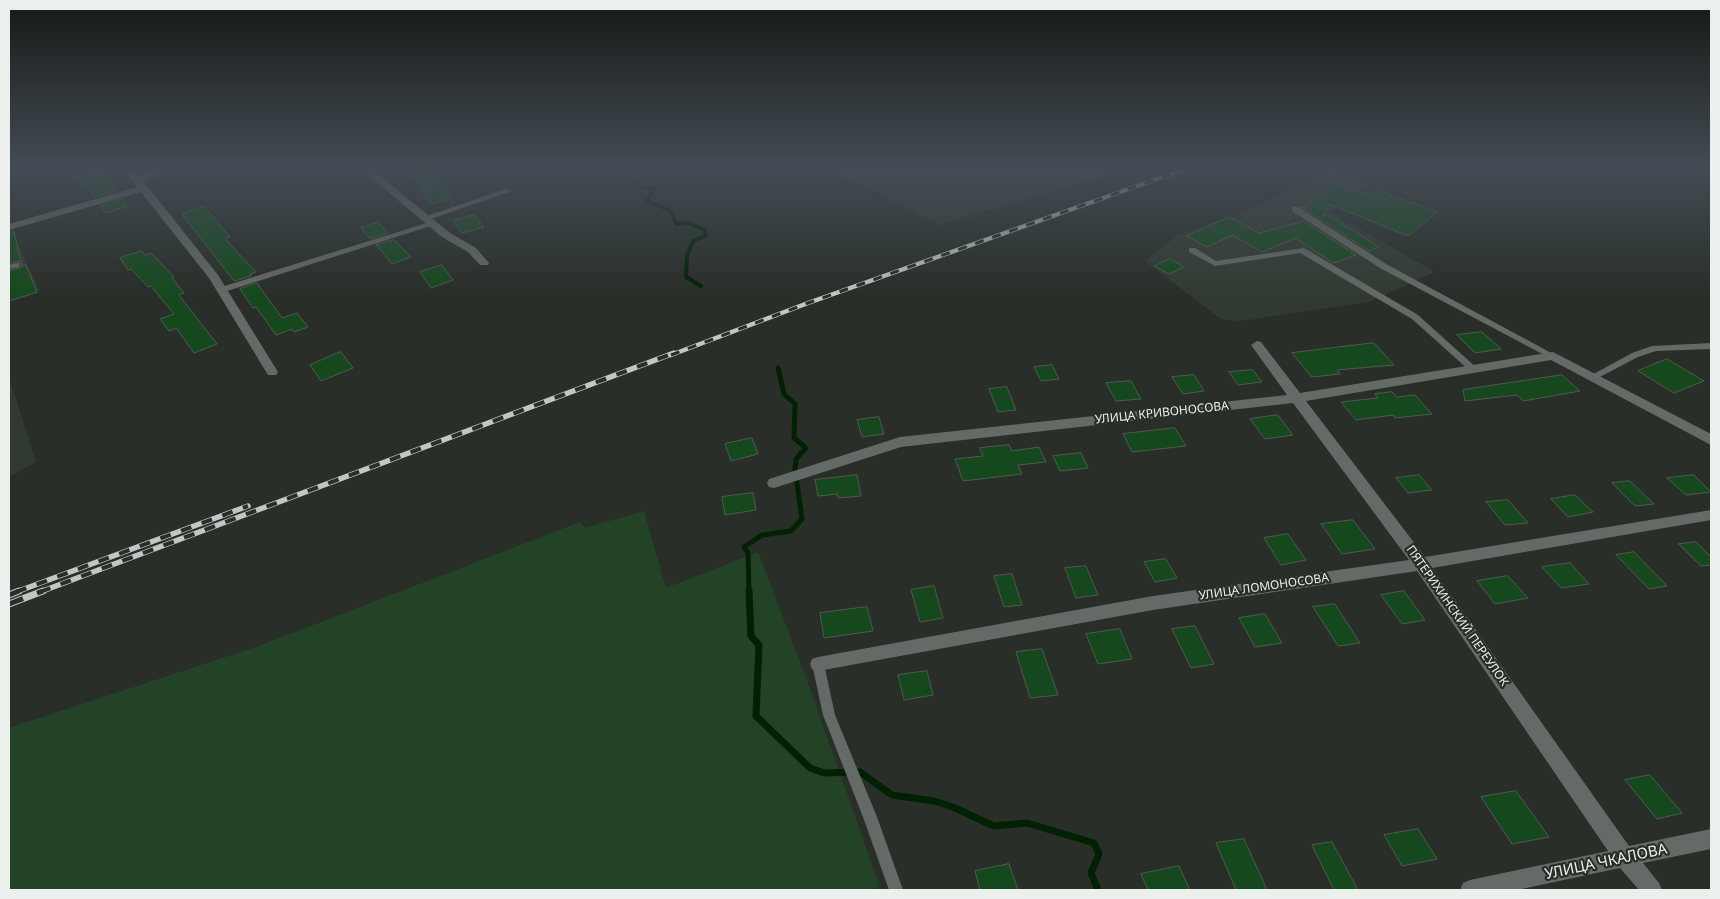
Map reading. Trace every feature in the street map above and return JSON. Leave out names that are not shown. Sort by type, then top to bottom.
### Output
[{"type":"street","points":[[9,227],[56,212]]},
{"type":"street","points":[[162,212],[203,263],[272,372]]},
{"type":"street","points":[[418,212],[446,235],[472,250],[484,263]]},
{"type":"street","name":"ПЯТЕРИХИНСКИЙ ПЕРЕУЛОК","points":[[1257,345],[1421,564],[1625,858],[1652,890]]},
{"type":"street","points":[[1553,356],[1711,440]]},
{"type":"street","name":"УЛИЦА КРИВОНОСОВА","points":[[774,483],[900,442],[1297,398],[1553,356]]},
{"type":"street","name":"УЛИЦА ЛОМОНОСОВА","points":[[818,664],[1153,603],[1421,564],[1711,515]]},
{"type":"street","name":"УЛИЦА ЧКАЛОВА","points":[[1470,890],[1711,839]]},
{"type":"lane","points":[[221,290],[453,212]]},
{"type":"lane","points":[[1300,212],[1383,266],[1553,356]]},
{"type":"lane","points":[[1192,250],[1215,264],[1301,250],[1415,317],[1472,369]]},
{"type":"lane","points":[[1593,377],[1635,355],[1655,348],[1711,346]]},
{"type":"lane","points":[[818,664],[829,716],[870,817],[896,890]]},
{"type":"shaded area","points":[[914,212],[984,212],[940,225]]},
{"type":"shaded area","points":[[1242,212],[1331,212],[1435,272],[1369,302],[1239,321],[1221,319],[1145,261],[1178,235]]},
{"type":"shaded area","points":[[12,230],[40,292],[9,302],[9,231]]},
{"type":"shaded area","points":[[9,377],[36,462],[9,477]]},
{"type":"green space","points":[[644,511],[666,588],[758,552],[808,683],[880,887],[868,890],[9,890],[9,728],[259,646],[580,522],[585,528]]},
{"type":"building","points":[[188,212],[209,212],[230,237],[225,239],[256,272],[250,274],[251,276],[234,281],[182,214]]},
{"type":"building","points":[[1309,212],[1325,212],[1323,216],[1328,215],[1379,247],[1369,251]]},
{"type":"building","points":[[1349,212],[1437,212],[1408,236]]},
{"type":"building","points":[[474,215],[484,227],[462,233],[453,221]]},
{"type":"building","points":[[1229,217],[1259,233],[1304,221],[1356,255],[1333,263],[1296,238],[1262,252],[1232,235],[1207,247],[1187,236]]},
{"type":"building","points":[[378,222],[388,233],[370,239],[361,228]]},
{"type":"building","points":[[14,232],[22,266],[26,265],[37,292],[9,301],[9,271],[21,267],[19,261],[9,263],[9,233]]},
{"type":"building","points":[[394,240],[411,257],[392,264],[376,245]]},
{"type":"building","points":[[142,251],[145,255],[151,253],[174,277],[172,278],[184,293],[179,295],[217,344],[194,353],[176,328],[169,331],[160,319],[174,314],[151,286],[148,287],[131,269],[128,270],[120,258]]},
{"type":"building","points":[[1170,259],[1184,267],[1169,274],[1155,266]]},
{"type":"building","points":[[442,265],[453,280],[431,288],[420,272]]},
{"type":"building","points":[[257,283],[282,318],[297,313],[308,327],[294,332],[292,329],[276,335],[256,307],[253,308],[240,289]]},
{"type":"building","points":[[1482,332],[1501,349],[1475,353],[1457,335]]},
{"type":"building","points":[[1374,343],[1394,365],[1337,370],[1340,374],[1312,377],[1292,353]]},
{"type":"building","points":[[341,352],[353,368],[321,381],[310,365]]},
{"type":"building","points":[[1667,359],[1704,381],[1674,393],[1638,371]]},
{"type":"building","points":[[1052,365],[1059,379],[1041,381],[1034,367]]},
{"type":"building","points":[[1253,370],[1262,382],[1238,385],[1229,372]]},
{"type":"building","points":[[1194,375],[1204,391],[1183,394],[1172,377]]},
{"type":"building","points":[[1562,375],[1580,391],[1523,401],[1517,395],[1465,401],[1463,390]]},
{"type":"building","points":[[1131,381],[1141,399],[1116,401],[1106,383]]},
{"type":"building","points":[[1007,387],[1016,410],[998,412],[989,389]]},
{"type":"building","points":[[1392,392],[1397,397],[1415,395],[1432,414],[1395,418],[1393,415],[1356,420],[1341,402],[1378,398],[1375,394]]},
{"type":"building","points":[[1278,415],[1293,435],[1265,439],[1250,419]]},
{"type":"building","points":[[879,417],[884,434],[862,437],[857,420]]},
{"type":"building","points":[[1175,428],[1186,446],[1132,452],[1123,434]]},
{"type":"building","points":[[752,438],[758,454],[731,461],[725,444]]},
{"type":"building","points":[[1009,445],[1012,451],[1039,447],[1046,462],[1018,465],[1022,474],[963,481],[955,459],[983,456],[980,448]]},
{"type":"building","points":[[1081,453],[1088,468],[1060,471],[1053,456]]},
{"type":"building","points":[[857,475],[861,496],[838,498],[837,494],[818,496],[815,480]]},
{"type":"building","points":[[1419,475],[1432,490],[1408,493],[1396,478]]},
{"type":"building","points":[[1694,475],[1711,492],[1686,495],[1667,478]]},
{"type":"building","points":[[1630,481],[1654,504],[1635,506],[1612,483]]},
{"type":"building","points":[[753,493],[756,510],[725,515],[722,497]]},
{"type":"building","points":[[1575,495],[1593,512],[1568,517],[1551,499]]},
{"type":"building","points":[[1508,500],[1528,523],[1505,525],[1486,502]]},
{"type":"building","points":[[1353,520],[1375,549],[1342,554],[1321,524]]},
{"type":"building","points":[[1288,534],[1306,560],[1281,565],[1264,538]]},
{"type":"building","points":[[1696,542],[1711,557],[1711,565],[1701,566],[1679,544]]},
{"type":"building","points":[[1634,552],[1667,586],[1649,589],[1616,555]]},
{"type":"building","points":[[1166,559],[1177,578],[1155,582],[1144,562]]},
{"type":"building","points":[[1570,563],[1589,584],[1561,588],[1542,567]]},
{"type":"building","points":[[1086,566],[1098,595],[1076,598],[1065,568]]},
{"type":"building","points":[[1012,574],[1022,605],[1004,607],[994,576]]},
{"type":"building","points":[[1508,576],[1528,598],[1495,604],[1477,581]]},
{"type":"building","points":[[934,586],[943,618],[920,622],[911,590]]},
{"type":"building","points":[[1404,591],[1425,620],[1402,624],[1381,595]]},
{"type":"building","points":[[1335,604],[1360,643],[1338,646],[1313,607]]},
{"type":"building","points":[[867,607],[873,631],[824,638],[820,613]]},
{"type":"building","points":[[1265,614],[1282,643],[1255,647],[1239,618]]},
{"type":"building","points":[[1195,626],[1214,664],[1191,668],[1172,629]]},
{"type":"building","points":[[1120,629],[1132,659],[1098,664],[1086,634]]},
{"type":"building","points":[[1042,649],[1058,695],[1030,698],[1016,652]]},
{"type":"building","points":[[927,671],[933,695],[904,700],[898,675]]},
{"type":"building","points":[[1650,775],[1682,813],[1657,819],[1625,780]]},
{"type":"building","points":[[1516,791],[1549,837],[1512,844],[1481,797]]},
{"type":"building","points":[[1418,829],[1437,859],[1402,866],[1384,835]]},
{"type":"building","points":[[1244,839],[1267,890],[1236,890],[1216,843]]},
{"type":"building","points":[[1332,842],[1358,890],[1334,890],[1312,845]]},
{"type":"building","points":[[1009,864],[1018,890],[980,890],[975,871]]},
{"type":"building","points":[[1179,866],[1190,890],[1148,890],[1141,874]]},
{"type":"waterway","points":[[671,212],[676,224],[688,223],[705,230],[705,236],[693,241],[687,255],[686,277],[701,286]]},
{"type":"waterway","points":[[749,592],[748,553],[744,547],[762,535],[791,531],[802,519],[795,469],[796,459],[806,448],[794,438],[795,404],[784,394],[778,368]]},
{"type":"waterway","points":[[749,591],[751,636],[759,645],[756,716],[810,768],[824,773],[860,772],[892,795],[934,801],[953,807],[994,826],[1027,823],[1094,843],[1099,854],[1091,873],[1098,890]]},
{"type":"railway","points":[[671,355],[808,303],[1064,212]]},
{"type":"railway","points":[[40,592],[674,353]]},
{"type":"railway","points":[[16,592],[248,506]]},
{"type":"railway","points":[[9,595],[19,591]]},
{"type":"railway","points":[[9,604],[43,591]]}]
